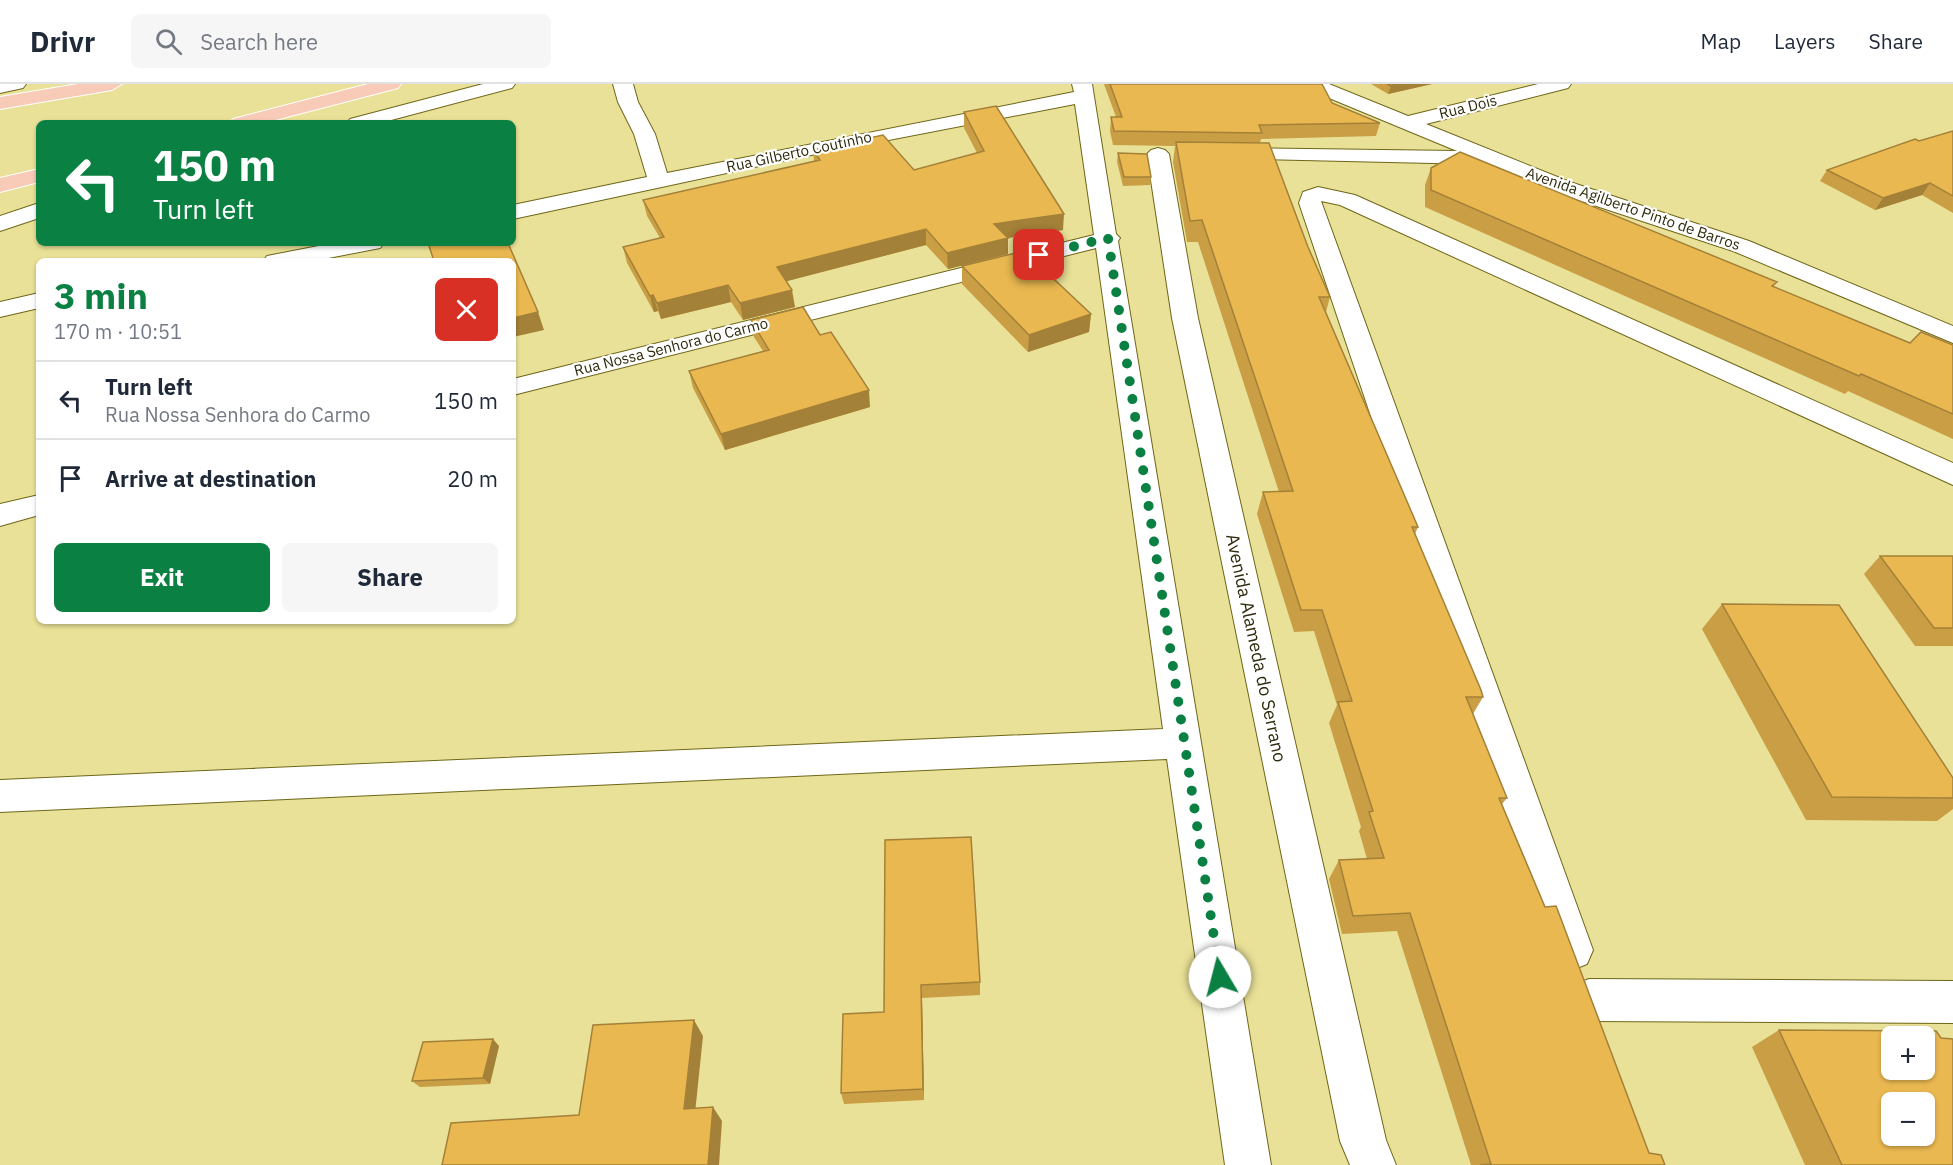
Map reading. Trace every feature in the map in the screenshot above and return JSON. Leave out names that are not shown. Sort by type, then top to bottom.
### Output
[{"type":"highway","points":[[0,103],[112,84]]},
{"type":"highway","points":[[252,120],[391,84]]},
{"type":"highway","points":[[0,185],[36,176]]},
{"type":"street","points":[[0,87],[16,84]]},
{"type":"street","points":[[368,120],[505,84]]},
{"type":"street","points":[[623,84],[626,101],[645,136],[652,167],[659,181]]},
{"type":"street","name":"Avenida Agilberto Pinto de Barros","points":[[1312,84],[1409,122],[1562,187],[1741,246],[1953,335]]},
{"type":"street","name":"Rua Dois","points":[[1409,122],[1561,84]]},
{"type":"street","name":"Rua Gilberto Coutinho","points":[[516,211],[1084,90]]},
{"type":"street","name":"Avenida Alameda do Serrano","points":[[1084,90],[1137,153],[1185,318],[1368,1153]]},
{"type":"street","name":"Avenida Alameda do Serrano","points":[[1137,153],[1108,238],[1248,1165]]},
{"type":"street","points":[[1205,154],[1493,158]]},
{"type":"street","points":[[1953,475],[1347,200],[1318,194],[1311,197],[1314,214],[1596,1017],[1953,1002]]},
{"type":"street","points":[[0,224],[36,211]]},
{"type":"street","name":"Rua Nossa Senhora do Carmo","points":[[516,386],[1108,238]]},
{"type":"street","points":[[291,258],[356,246]]},
{"type":"street","points":[[0,310],[36,301]]},
{"type":"street","points":[[0,515],[36,506]]},
{"type":"street","points":[[0,796],[1184,743]]},
{"type":"building","points":[[1110,84],[1322,84],[1332,103],[1380,123],[1259,125],[1262,133],[1114,131],[1111,117],[1122,117]]},
{"type":"building","points":[[996,106],[1064,214],[994,224],[1008,238],[947,253],[926,229],[777,267],[792,290],[740,303],[728,285],[657,303],[653,295],[650,296],[623,247],[664,237],[643,200],[820,160],[813,150],[883,135],[914,170],[984,151],[964,112]]},
{"type":"building","points":[[1953,131],[1953,196],[1930,183],[1883,198],[1827,170],[1915,139],[1919,141]]},
{"type":"building","points":[[1176,142],[1269,143],[1308,247],[1330,297],[1319,297],[1418,527],[1412,527],[1481,690],[1483,697],[1466,697],[1507,798],[1499,798],[1545,907],[1556,906],[1649,1153],[1661,1155],[1665,1165],[1480,1165],[1491,1164],[1410,913],[1353,916],[1339,860],[1384,858],[1369,812],[1373,811],[1338,702],[1352,701],[1322,610],[1301,610],[1263,492],[1293,491],[1202,220],[1190,221]]},
{"type":"building","points":[[1460,152],[1777,282],[1772,286],[1910,343],[1921,332],[1953,345],[1953,414],[1861,374],[1859,376],[1431,190],[1431,168]]},
{"type":"building","points":[[1118,153],[1147,154],[1151,177],[1124,177]]},
{"type":"building","points":[[429,246],[509,246],[515,258],[433,258]]},
{"type":"building","points":[[1024,251],[1091,314],[1029,335],[962,266]]},
{"type":"building","points":[[516,261],[538,312],[516,317]]},
{"type":"building","points":[[803,307],[820,335],[831,332],[869,390],[721,434],[689,371],[769,350],[751,320]]},
{"type":"building","points":[[1880,556],[1953,556],[1953,628],[1934,628]]},
{"type":"building","points":[[1722,604],[1839,605],[1953,778],[1953,798],[1832,797]]},
{"type":"building","points":[[971,837],[980,982],[921,985],[923,1089],[841,1093],[843,1014],[884,1012],[885,840]]},
{"type":"building","points":[[694,1020],[684,1109],[713,1107],[708,1165],[442,1165],[451,1123],[579,1115],[593,1025]]},
{"type":"building","points":[[1779,1030],[1881,1031],[1881,1080],[1935,1080],[1935,1031],[1941,1038],[1953,1039],[1953,1165],[1842,1165]]},
{"type":"building","points":[[493,1039],[483,1078],[412,1081],[423,1042]]},
{"type":"route","points":[[1039,255],[1108,238],[1220,977]]}]
